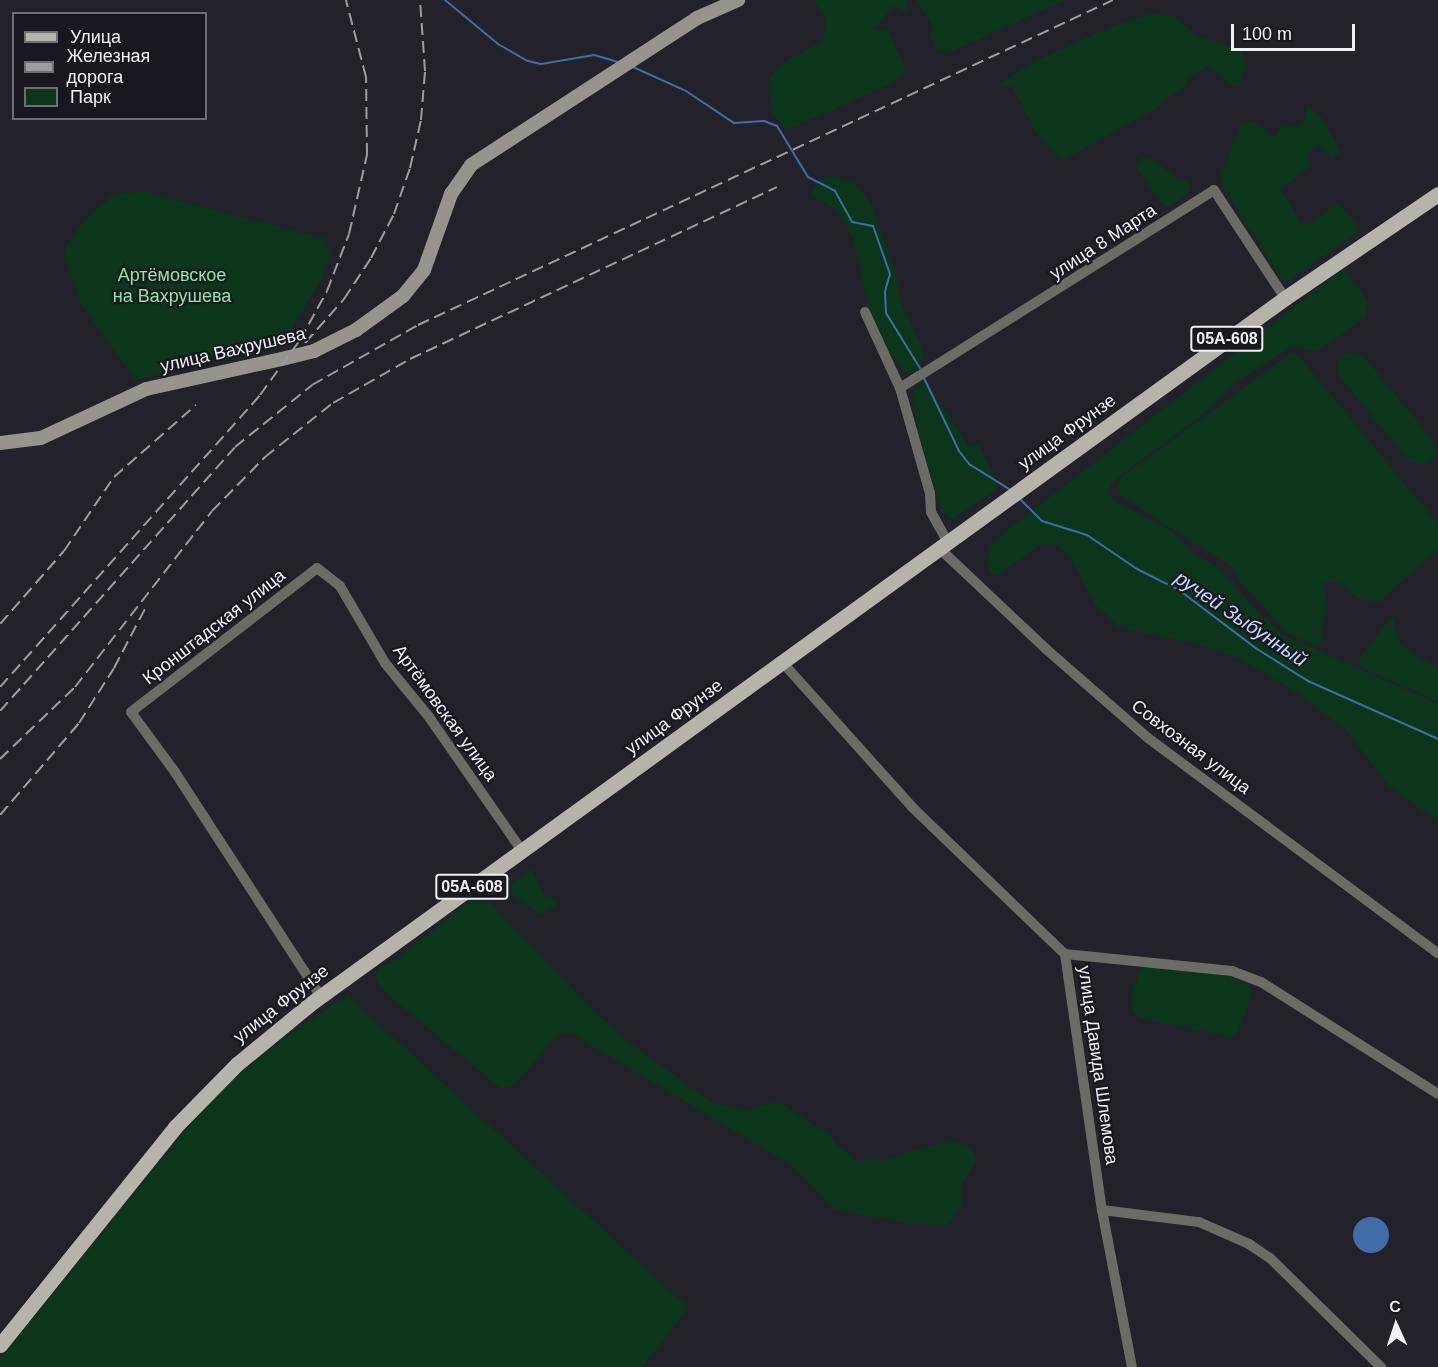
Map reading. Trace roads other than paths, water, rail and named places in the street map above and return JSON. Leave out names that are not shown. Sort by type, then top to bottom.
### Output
[{"type":"main road","name":"улица Вахрушева","points":[[0,443],[26,442],[48,436],[146,388],[314,351],[356,330],[403,296],[424,270],[451,195],[471,165],[697,18],[738,0]]},
{"type":"main road","name":"улица Фрунзе","points":[[0,1345],[175,1127],[237,1064],[321,997],[1285,298],[1438,194]]},
{"type":"street","name":"улица 8 Марта","points":[[900,388],[1214,190],[1285,298]]},
{"type":"street","points":[[865,312],[900,388],[930,493],[931,512],[944,546]]},
{"type":"street","name":"Совхозная улица","points":[[944,546],[1046,649],[1148,738],[1203,775],[1316,866],[1438,952]]},
{"type":"street","name":"Кронштадская улица","points":[[317,567],[131,712],[175,772],[321,997]]},
{"type":"street","name":"Артёмовская улица","points":[[317,567],[340,586],[385,663],[429,717],[522,851]]},
{"type":"street","name":"улица Давида Шлемова","points":[[783,663],[912,807],[1065,954],[1102,1210],[1132,1367]]},
{"type":"street","points":[[1065,954],[1232,971],[1261,982],[1438,1094]]},
{"type":"street","points":[[1102,1210],[1199,1222],[1249,1244],[1270,1258],[1381,1367]]},
{"type":"water","points":[[1371,1217],[1384,1222],[1389,1235],[1384,1248],[1371,1253],[1358,1248],[1353,1235],[1358,1222]]},
{"type":"waterway","name":"ручей Зыбунный","points":[[445,0],[498,44],[528,61],[541,64],[594,55],[619,62]]},
{"type":"waterway","name":"ручей Зыбунный","points":[[633,67],[686,91],[734,123],[764,121],[777,126],[808,177],[835,191],[852,222],[873,226],[890,274],[885,292],[886,313],[921,370]]},
{"type":"waterway","name":"ручей Зыбунный","points":[[924,378],[959,451],[969,464],[1009,489]]},
{"type":"waterway","name":"ручей Зыбунный","points":[[1018,497],[1042,521],[1087,535],[1137,569],[1179,590],[1257,649],[1308,681],[1438,739]]},
{"type":"railway","points":[[0,687],[260,395],[300,340],[327,291],[349,234],[367,155],[366,77],[346,0]]},
{"type":"railway","points":[[305,343],[344,299],[371,258],[394,214],[410,168],[421,120],[425,71],[420,0]]},
{"type":"railway","points":[[0,711],[235,447],[312,385],[418,325],[1113,0]]},
{"type":"railway","points":[[0,759],[75,687],[212,511],[265,457],[333,403],[410,359],[777,187]]},
{"type":"railway","points":[[0,624],[64,551],[114,477],[196,405]]},
{"type":"railway","points":[[0,815],[79,723],[114,668],[146,607]]},
{"type":"park label","name":"Артёмовское на Вахрушева","points":[[172,286]]}]
